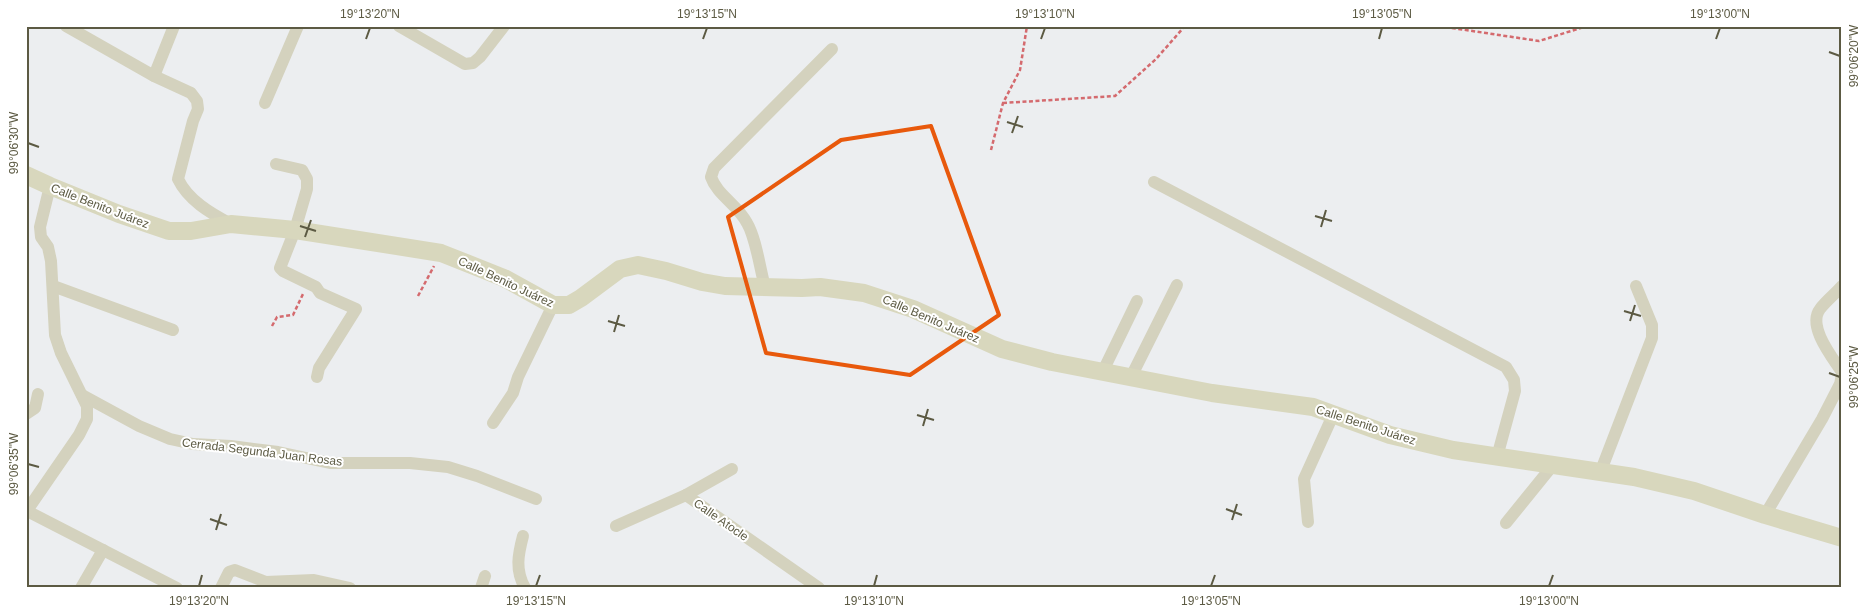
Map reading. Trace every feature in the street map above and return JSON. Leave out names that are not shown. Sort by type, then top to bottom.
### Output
[{"type":"street","points":[[66,26],[154,76],[190,93],[197,101],[198,109],[190,130],[178,179],[183,189],[211,214],[230,224]]},
{"type":"street","points":[[154,76],[174,26]]},
{"type":"street","points":[[265,104],[298,26]]},
{"type":"street","points":[[399,26],[465,64],[474,63],[504,26]]},
{"type":"street","points":[[765,287],[748,224],[736,207],[714,184],[711,177],[714,168],[832,49]]},
{"type":"street","points":[[276,164],[302,170],[307,179],[307,189],[295,230],[280,268],[316,287],[320,293],[356,309],[319,368],[317,377]]},
{"type":"street","name":"Calle Benito Juárez","points":[[26,175],[146,224],[169,231],[191,231],[230,224],[295,230],[441,253],[504,278],[553,305],[569,305],[620,269],[638,265],[713,284],[765,287],[820,287],[864,293],[913,309],[1002,349],[1052,362],[1212,393],[1313,407],[1390,435],[1453,450],[1634,478],[1694,491],[1842,538]]},
{"type":"street","points":[[1154,182],[1506,367],[1514,380],[1515,390],[1497,457]]},
{"type":"street","points":[[50,186],[40,228],[41,237],[48,247],[54,286],[53,315],[55,335],[60,353],[87,406],[86,419],[79,435],[26,511],[177,588]]},
{"type":"street","points":[[1131,378],[1177,284]]},
{"type":"street","points":[[54,286],[172,330]]},
{"type":"street","points":[[1600,473],[1652,338],[1652,325],[1636,286]]},
{"type":"street","points":[[1765,515],[1822,419],[1840,384],[1842,374],[1816,329],[1815,319],[1819,310],[1842,286]]},
{"type":"street","points":[[1103,371],[1137,301]]},
{"type":"street","points":[[493,423],[514,393],[518,377],[553,305]]},
{"type":"street","points":[[26,414],[35,408],[38,394]]},
{"type":"street","name":"Cerrada Segunda Juan Rosas","points":[[82,395],[139,426],[170,439],[193,444],[231,446],[278,452],[330,463],[410,462],[448,467],[536,499]]},
{"type":"street","points":[[1308,522],[1304,479],[1334,414]]},
{"type":"street","points":[[1506,523],[1553,465]]},
{"type":"street","points":[[686,496],[732,469]]},
{"type":"street","name":"Calle Atocle","points":[[616,526],[686,496],[819,588]]},
{"type":"street","points":[[523,536],[517,559],[519,573],[525,588]]},
{"type":"street","points":[[81,588],[103,550]]},
{"type":"street","points":[[220,588],[229,572],[235,570],[266,582],[314,580],[350,588]]},
{"type":"path","points":[[991,150],[1003,103],[1020,70],[1027,26]]},
{"type":"path","points":[[1003,103],[1114,96],[1156,58],[1185,26]]},
{"type":"path","points":[[1440,26],[1539,41],[1587,26]]},
{"type":"path","points":[[418,296],[441,253]]},
{"type":"path","points":[[272,326],[277,317],[293,315],[308,283]]},
{"type":"highlighted area","points":[[931,126],[999,315],[910,375],[766,353],[728,217],[841,140]]}]
